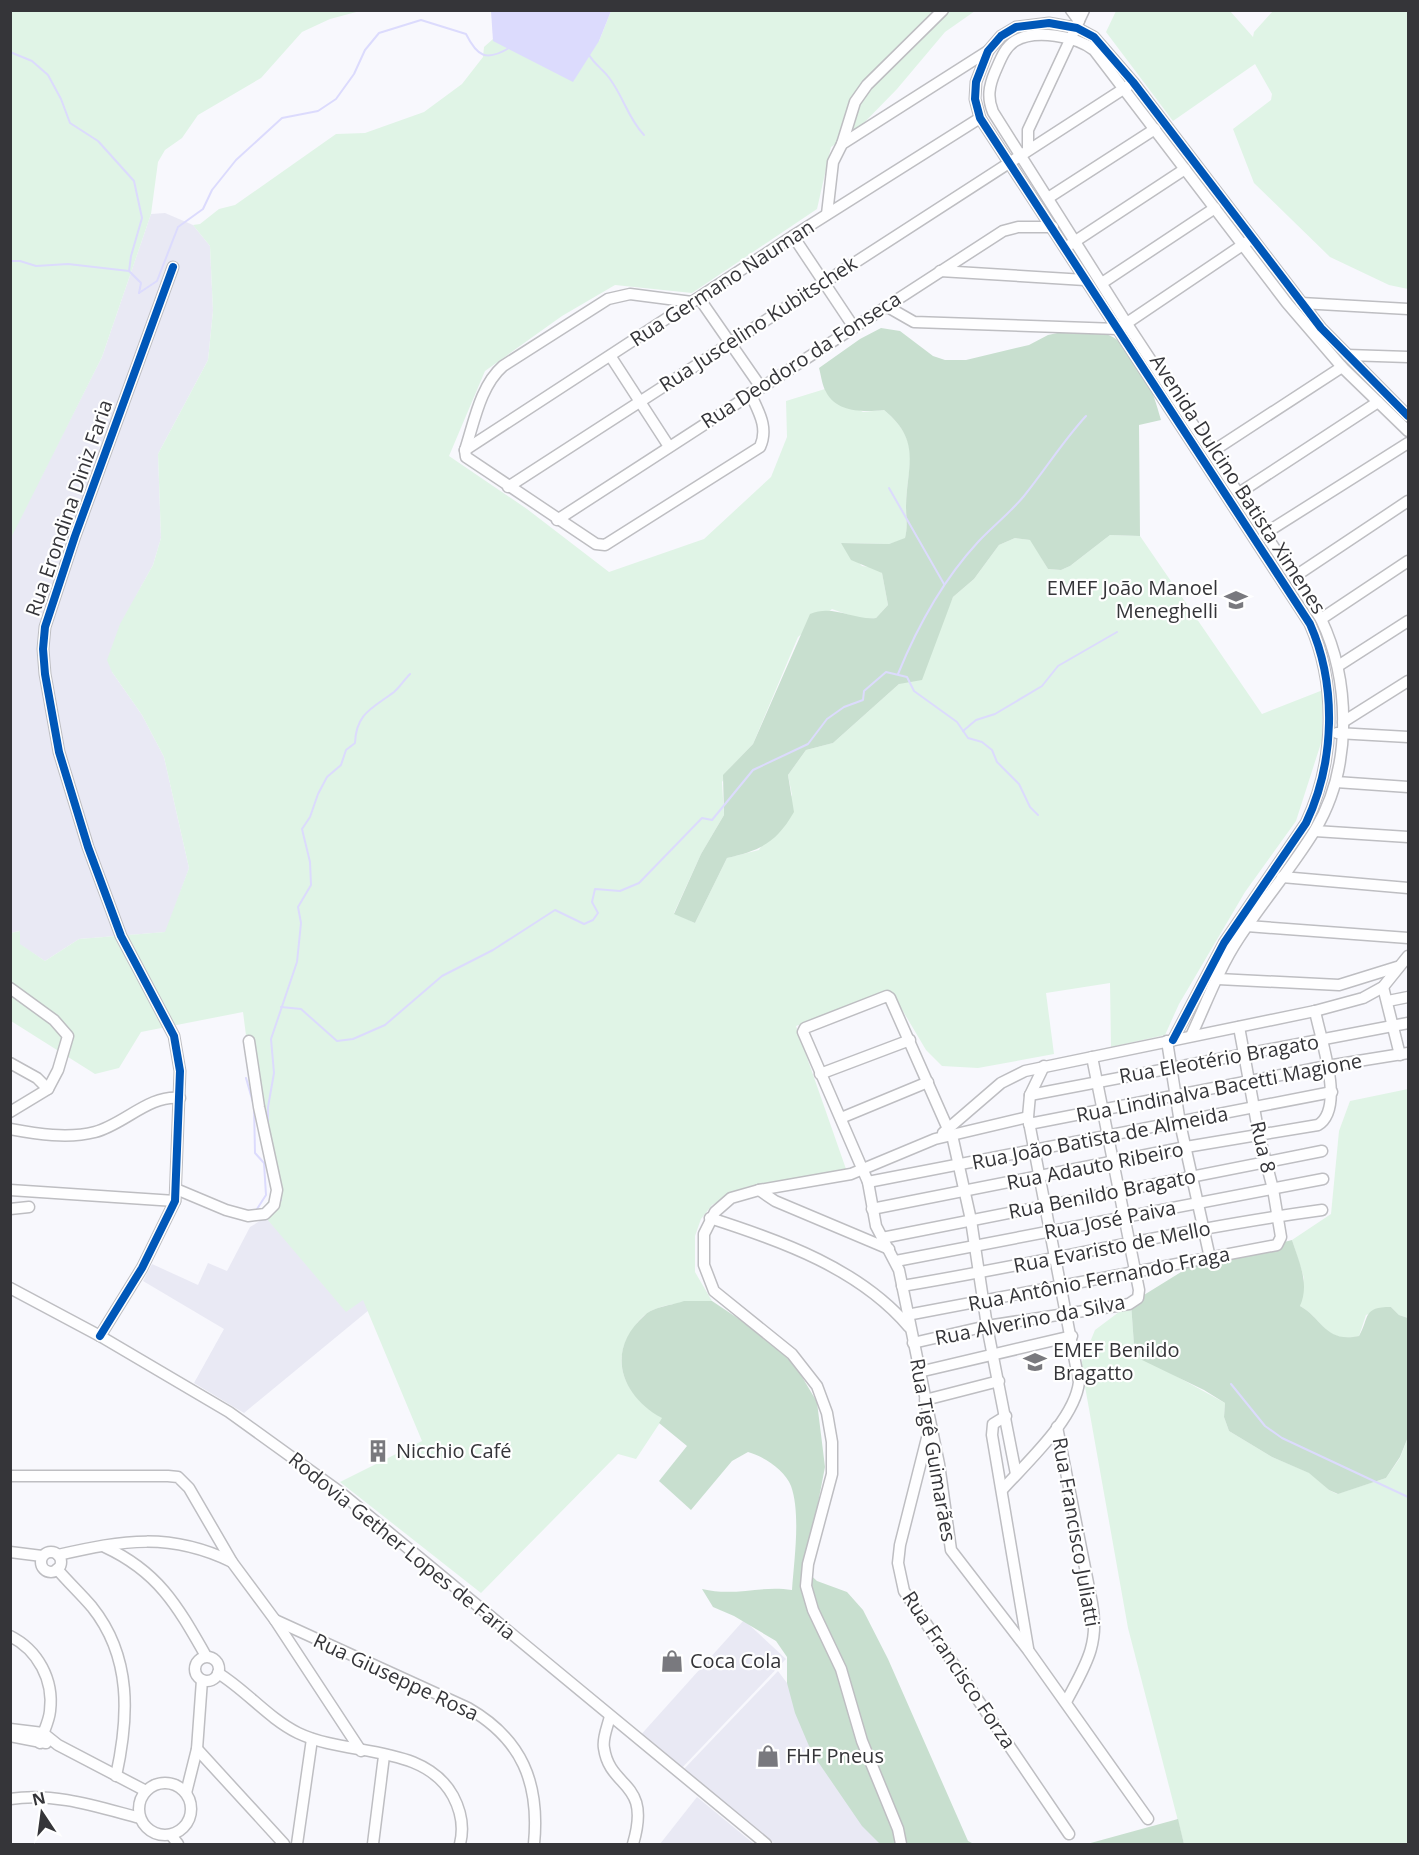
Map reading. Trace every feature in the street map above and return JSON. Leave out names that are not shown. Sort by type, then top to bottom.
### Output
[{"type":"street","points":[[827,214],[833,162],[842,144],[855,102],[867,85],[943,10]]},
{"type":"street","points":[[1071,10],[1133,82],[1248,242],[1342,367],[1378,402],[1408,416]]},
{"type":"street","points":[[1024,152],[1028,130],[1080,20]]},
{"type":"street","name":"Avenida Dulcino Batista Ximenes","points":[[1080,20],[1016,27],[1002,36],[988,51],[976,82],[975,99],[980,118],[1053,227],[1102,283],[1122,327],[1310,624],[1320,645],[1327,675],[1328,732],[1320,790],[1306,823],[1224,943],[1170,1041]]},
{"type":"street","name":"Avenida Dulcino Batista Ximenes","points":[[1191,1036],[1247,926],[1315,831],[1336,782],[1342,728],[1338,666],[1322,619],[1264,534],[1213,451],[1085,280],[1048,198],[1024,152],[988,100],[995,72],[1005,51],[1014,41],[1034,35],[1070,40],[1094,50],[1215,208],[1248,242]]},
{"type":"street","points":[[842,144],[988,51]]},
{"type":"street","name":"Rua Juscelino Kubitschek","points":[[508,487],[1133,82]]},
{"type":"street","name":"Rua Germano Nauman","points":[[465,450],[611,357],[827,214],[980,118]]},
{"type":"street","points":[[1048,198],[1155,129]]},
{"type":"street","points":[[1070,245],[1185,169]]},
{"type":"street","points":[[1102,283],[1215,208]]},
{"type":"street","name":"Rua Deodoro da Fonseca","points":[[557,520],[668,445],[853,326],[1011,228],[1053,227]]},
{"type":"street","points":[[793,236],[853,326]]},
{"type":"street","points":[[1248,242],[1301,303],[1317,331],[1347,355],[1392,407],[1408,431]]},
{"type":"street","points":[[886,306],[914,322],[1122,327],[1248,242]]},
{"type":"street","name":"Rua Erondina Diniz Faria","points":[[100,1336],[142,1268],[175,1202],[180,1071],[174,1036],[121,936],[88,847],[59,752],[45,674],[43,648],[45,627],[78,526],[174,267]]},
{"type":"street","points":[[940,271],[1085,280]]},
{"type":"street","points":[[750,393],[762,420],[764,432],[760,447],[604,545],[596,544],[557,520],[466,457],[465,450],[484,393],[503,366],[608,299],[630,294],[695,300],[730,342],[760,386]]},
{"type":"street","points":[[1301,303],[1408,309]]},
{"type":"street","points":[[1347,355],[1408,357]]},
{"type":"street","points":[[611,357],[668,445]]},
{"type":"street","points":[[1213,451],[1342,367]]},
{"type":"street","points":[[1239,493],[1378,402]]},
{"type":"street","points":[[1392,407],[1408,406]]},
{"type":"street","points":[[1264,534],[1408,443]]},
{"type":"street","points":[[1294,577],[1408,501]]},
{"type":"street","points":[[1322,619],[1408,561]]},
{"type":"street","points":[[1338,666],[1408,621]]},
{"type":"street","points":[[1328,732],[1342,728],[1406,684]]},
{"type":"street","points":[[1342,728],[1408,737]]},
{"type":"street","points":[[1336,782],[1408,787]]},
{"type":"street","points":[[1315,831],[1408,837]]},
{"type":"street","points":[[1282,877],[1408,888]]},
{"type":"street","points":[[1247,926],[1408,938]]},
{"type":"street","points":[[950,1132],[1001,1083],[1013,1075],[1044,1066],[1315,1011],[1372,995],[1383,987],[1404,964],[1408,956]]},
{"type":"street","points":[[1218,979],[1339,985],[1404,964]]},
{"type":"street","points":[[1383,987],[1404,1054]]},
{"type":"street","points":[[10,988],[54,1020],[68,1036],[58,1070],[48,1089],[10,1112]]},
{"type":"street","name":"Rua Tigê Guimarães","points":[[910,1040],[893,1001],[887,996],[812,1024],[802,1032],[868,1182],[872,1209],[882,1238],[896,1262],[939,1464],[947,1537],[951,1550],[1028,1650],[1148,1819]]},
{"type":"street","points":[[1388,1000],[1408,997]]},
{"type":"street","points":[[1315,1011],[1332,1092]]},
{"type":"street","name":"Rua Eleotério Bragato","points":[[1030,1095],[1408,1023]]},
{"type":"street","name":"Rua 8","points":[[1239,1027],[1280,1233]]},
{"type":"street","points":[[820,1074],[910,1040],[950,1132],[959,1165],[971,1220],[987,1326],[1016,1474]]},
{"type":"street","points":[[176,1189],[248,1216],[265,1214],[274,1205],[277,1190],[249,1041]]},
{"type":"street","points":[[1170,1041],[1170,1067],[1180,1123],[1210,1258]]},
{"type":"street","name":"Rua Lindinalva Bacetti Magione","points":[[710,1218],[731,1198],[759,1190],[825,1180],[862,1170],[950,1132],[1101,1110],[1327,1066],[1404,1054]]},
{"type":"street","points":[[1092,1057],[1106,1138],[1135,1271]]},
{"type":"street","points":[[10,1063],[38,1078],[48,1089]]},
{"type":"street","points":[[1002,1490],[1057,1427],[1078,1389],[1079,1372],[1028,1120],[1030,1095],[1044,1066]]},
{"type":"street","points":[[841,1118],[928,1082]]},
{"type":"street","name":"Rua João Batista de Almeida","points":[[868,1182],[1106,1138],[1332,1092]]},
{"type":"street","name":"Rua Adauto Ribeiro","points":[[872,1209],[1186,1147],[1318,1125],[1330,1110],[1332,1092]]},
{"type":"street","points":[[10,1129],[80,1135],[111,1127],[164,1098],[180,1098]]},
{"type":"street","name":"Rua Benildo Bragato","points":[[882,1238],[1322,1151]]},
{"type":"street","name":"Rua José Paiva","points":[[896,1262],[1323,1179]]},
{"type":"street","points":[[10,1190],[175,1202]]},
{"type":"street","points":[[759,1190],[775,1201],[889,1249]]},
{"type":"street","points":[[10,1209],[29,1207]]},
{"type":"street","name":"Rua Evaristo de Mello","points":[[902,1286],[1202,1229],[1322,1210]]},
{"type":"street","points":[[901,1845],[898,1829],[862,1741],[841,1669],[813,1610],[806,1586],[808,1564],[832,1474],[832,1442],[827,1413],[817,1386],[792,1354],[723,1300],[711,1287],[706,1274],[703,1251],[704,1234],[710,1218],[837,1268],[862,1282],[909,1327]]},
{"type":"street","name":"Rua Antônio Fernando Fraga","points":[[907,1315],[1060,1284],[1272,1247],[1280,1241],[1280,1233]]},
{"type":"street","name":"Rua Alverino da Silva","points":[[913,1343],[987,1326],[1129,1304],[1138,1298],[1139,1290],[1135,1271]]},
{"type":"street","name":"Rodovia Gether Lopes de Faria","points":[[10,1288],[100,1336],[230,1412],[340,1492],[766,1845]]},
{"type":"street","points":[[919,1372],[1072,1336]]},
{"type":"street","points":[[925,1400],[999,1381]]},
{"type":"street","points":[[1006,1416],[996,1421],[992,1428],[1028,1650]]},
{"type":"street","name":"Rua Francisco Forza","points":[[930,1423],[900,1545],[898,1563],[904,1591],[1069,1834]]},
{"type":"street","name":"Rua Francisco Juliatti","points":[[1057,1427],[1092,1603],[1095,1631],[1089,1659],[1066,1702]]},
{"type":"street","points":[[10,1476],[178,1478],[189,1488],[232,1562],[275,1620],[361,1750]]},
{"type":"street","points":[[10,1552],[42,1557],[51,1552],[58,1555],[146,1541],[177,1542],[210,1551],[232,1562]]},
{"type":"street","points":[[105,1547],[138,1565],[162,1586],[206,1656],[217,1662],[218,1673],[274,1718],[312,1739],[414,1761],[443,1779],[459,1807],[460,1845]]},
{"type":"street","points":[[42,1557],[41,1563],[44,1569],[51,1572],[61,1564],[58,1555]]},
{"type":"street","points":[[57,1569],[99,1616],[122,1669],[125,1724],[116,1776]]},
{"type":"street","name":"Rua Giuseppe Rosa","points":[[275,1620],[468,1708],[489,1722],[517,1751],[529,1776],[536,1818],[534,1845]]},
{"type":"street","points":[[10,1636],[19,1640],[37,1658],[48,1680],[51,1709],[42,1738]]},
{"type":"street","points":[[206,1656],[197,1660],[194,1668],[196,1675],[202,1680],[210,1680],[218,1673]]},
{"type":"street","points":[[186,1793],[197,1749],[202,1680]]},
{"type":"street","points":[[610,1716],[604,1747],[608,1760],[634,1796],[639,1817],[633,1845]]},
{"type":"street","points":[[10,1729],[58,1745],[146,1791]]},
{"type":"street","points":[[10,1736],[42,1738]]},
{"type":"street","points":[[297,1845],[312,1739]]},
{"type":"street","points":[[197,1749],[284,1845]]},
{"type":"street","points":[[373,1845],[384,1756]]},
{"type":"street","points":[[10,1799],[40,1797],[61,1799],[140,1818],[153,1833],[171,1835],[179,1832],[190,1818],[190,1801],[180,1787],[162,1783],[146,1791],[139,1804],[140,1818]]},
{"type":"street","points":[[171,1835],[178,1845]]},
{"type":"shaded area","points":[[165,213],[193,225],[210,246],[213,311],[208,360],[158,454],[161,538],[153,565],[137,594],[112,672],[142,715],[164,757],[189,868],[166,932],[79,939],[45,961],[19,944],[19,931],[11,933],[10,538],[102,357],[151,214]]},
{"type":"shaded area","points":[[285,1206],[392,1291],[244,1413],[194,1383],[224,1329],[143,1281],[152,1264],[198,1285],[208,1263],[227,1271],[250,1227]]},
{"type":"shaded area","points":[[744,1620],[786,1659],[678,1772],[638,1738]]},
{"type":"shaded area","name":"FHF Pneus","points":[[778,1671],[832,1743],[887,1844],[775,1844],[683,1770]]},
{"type":"shaded area","points":[[697,1797],[754,1844],[660,1844]]},
{"type":"green space","points":[[11,10],[360,11],[330,19],[302,32],[261,78],[198,115],[182,138],[165,150],[158,162],[151,214],[102,357],[11,538]]},
{"type":"green space","points":[[611,11],[975,11],[945,32],[897,89],[856,131],[831,147],[817,209],[692,293],[615,285],[562,316],[485,371],[449,456],[527,509],[609,572],[704,539],[771,477],[787,437],[786,401],[825,389],[826,392],[863,412],[884,410],[904,433],[910,454],[905,539],[889,544],[841,543],[862,566],[876,568],[882,573],[888,605],[876,618],[860,619],[832,609],[798,637],[753,744],[730,768],[722,782],[724,815],[701,854],[674,913],[695,923],[727,858],[759,850],[792,795],[788,775],[806,750],[833,743],[899,684],[936,637],[953,597],[974,579],[999,545],[1015,538],[1031,540],[1048,569],[1061,570],[1070,566],[1110,535],[1140,536],[1262,714],[1323,690],[1322,740],[1296,821],[1245,892],[1179,1004],[1165,1035],[1111,1047],[1110,983],[1046,993],[1054,1054],[978,1068],[942,1066],[926,1050],[894,996],[884,994],[796,1026],[846,1169],[746,1187],[712,1205],[701,1219],[695,1236],[695,1272],[712,1301],[678,1303],[652,1310],[640,1320],[624,1345],[622,1369],[626,1381],[641,1402],[663,1418],[636,1459],[618,1454],[481,1593],[340,1482],[422,1441],[363,1300],[346,1312],[261,1212],[274,1192],[249,1059],[243,1012],[141,1032],[119,1068],[95,1074],[11,1021],[10,933],[20,931],[20,944],[45,961],[79,939],[165,932],[189,868],[164,757],[142,715],[112,672],[107,660],[120,624],[153,565],[161,538],[158,454],[208,360],[213,311],[210,246],[193,225],[200,224],[219,209],[235,205],[336,134],[365,133],[424,112],[462,84],[483,57],[484,47],[493,39],[599,41]]},
{"type":"green space","points":[[1116,11],[1230,11],[1253,37],[1254,32],[1273,11],[1408,11],[1408,289],[1389,285],[1330,257],[1254,183],[1233,129],[1271,100],[1272,94],[1255,64],[1173,121],[1106,32]]},
{"type":"green space","points":[[1086,327],[1113,337],[1131,353],[1150,385],[1161,420],[1139,425],[1140,536],[1110,535],[1070,566],[1061,570],[1048,569],[1030,540],[1015,538],[999,545],[974,579],[953,597],[922,680],[899,684],[833,743],[806,750],[788,775],[794,812],[781,831],[758,848],[727,858],[695,923],[674,914],[701,854],[724,815],[723,775],[753,744],[810,614],[818,611],[835,611],[859,617],[876,618],[888,605],[882,573],[851,560],[841,543],[889,544],[905,538],[910,454],[908,443],[896,421],[884,410],[852,410],[831,399],[825,389],[819,368],[860,339],[881,328],[900,331],[933,356],[945,360],[966,360],[1029,345],[1048,335]]},
{"type":"green space","points":[[1408,1089],[1408,1318],[1399,1315],[1391,1307],[1366,1315],[1359,1336],[1339,1337],[1325,1329],[1300,1306],[1304,1278],[1292,1240],[1331,1214],[1339,1131],[1350,1101]]},
{"type":"green space","points":[[1292,1240],[1304,1281],[1300,1306],[1331,1333],[1348,1337],[1359,1336],[1368,1314],[1382,1307],[1391,1307],[1399,1315],[1408,1318],[1408,1437],[1400,1457],[1386,1478],[1338,1494],[1329,1490],[1309,1473],[1272,1457],[1229,1431],[1224,1417],[1225,1403],[1204,1390],[1142,1360],[1134,1345],[1131,1303],[1194,1264]]},
{"type":"green space","points":[[684,1301],[712,1301],[757,1331],[795,1365],[817,1402],[825,1467],[805,1570],[817,1581],[847,1592],[863,1610],[888,1659],[968,1841],[974,1844],[880,1844],[862,1826],[812,1753],[795,1713],[787,1683],[787,1657],[776,1641],[734,1616],[713,1607],[702,1589],[725,1592],[792,1590],[796,1510],[791,1486],[784,1474],[767,1460],[748,1452],[732,1461],[691,1510],[659,1481],[687,1446],[659,1423],[662,1418],[636,1397],[623,1371],[622,1357],[625,1343],[645,1315],[658,1308]]},
{"type":"green space","points":[[1131,1303],[1134,1345],[1176,1376],[1225,1403],[1224,1417],[1229,1431],[1272,1457],[1310,1473],[1337,1494],[1386,1478],[1400,1458],[1408,1437],[1408,1844],[1184,1844],[1128,1628],[1081,1364],[1095,1330]]},
{"type":"green space","points":[[1178,1819],[1184,1844],[1087,1844]]},
{"type":"water","points":[[491,10],[611,11],[599,41],[573,82],[493,41]]},
{"type":"waterway","points":[[139,293],[157,281],[178,227],[203,209],[212,190],[236,160],[282,118],[318,111],[336,99],[354,74],[365,50],[379,33],[421,20],[466,34],[478,52],[488,56],[509,48]]},
{"type":"waterway","points":[[10,52],[32,61],[48,75],[61,99],[70,123],[98,141],[134,181],[142,218],[129,271]]},
{"type":"waterway","points":[[589,55],[610,79],[634,122],[644,135]]},
{"type":"waterway","points":[[10,261],[20,261],[36,266],[68,264],[129,271],[141,283],[139,293]]},
{"type":"waterway","points":[[898,674],[923,621],[953,572],[978,542],[1024,496],[1086,416]]},
{"type":"waterway","points":[[889,488],[944,584]]},
{"type":"waterway","points":[[963,731],[976,720],[995,714],[1042,686],[1058,666],[1117,632]]},
{"type":"waterway","points":[[281,1007],[301,1009],[337,1041],[353,1039],[385,1025],[442,976],[493,950],[555,910],[584,924],[593,920],[598,913],[592,902],[595,889],[620,891],[639,883],[702,818],[712,820],[753,770],[808,744],[827,719],[844,707],[863,700],[864,691],[886,672],[907,677],[914,691],[957,722],[968,738],[982,742],[992,750],[997,762],[1019,784],[1030,807],[1038,815]]},
{"type":"waterway","points":[[268,1127],[268,1107],[274,1073],[271,1039],[297,962],[301,923],[298,907],[311,885],[310,862],[302,829],[310,817],[327,777],[341,765],[346,750],[355,743],[362,718],[396,690],[410,674]]},
{"type":"waterway","points":[[246,1078],[254,1106],[255,1153],[264,1163],[266,1195],[257,1209]]},
{"type":"waterway","points":[[281,1191],[281,1200]]},
{"type":"waterway","points":[[1231,1384],[1265,1426],[1282,1438],[1408,1497]]},
{"type":"cycle path","points":[[1173,1040],[1224,943],[1306,823],[1316,799],[1323,775],[1329,724],[1325,672],[1310,624],[980,118],[975,99],[976,82],[988,51],[1001,36],[1016,27],[1049,23],[1077,28],[1094,37],[1133,82],[1321,328],[1408,416]]},
{"type":"cycle path","points":[[100,1336],[142,1268],[175,1201],[180,1071],[174,1036],[121,936],[88,847],[59,752],[45,674],[43,649],[45,627],[75,536],[173,267]]},
{"type":"place","name":"EMEF João Manoel Meneghelli","points":[[1236,600]]},
{"type":"place","name":"EMEF Benildo Bragatto","points":[[1035,1362]]},
{"type":"place","name":"Nicchio Café","points":[[378,1451]]},
{"type":"place","name":"Coca Cola","points":[[672,1661]]},
{"type":"place","name":"FHF Pneus","points":[[768,1756]]}]
